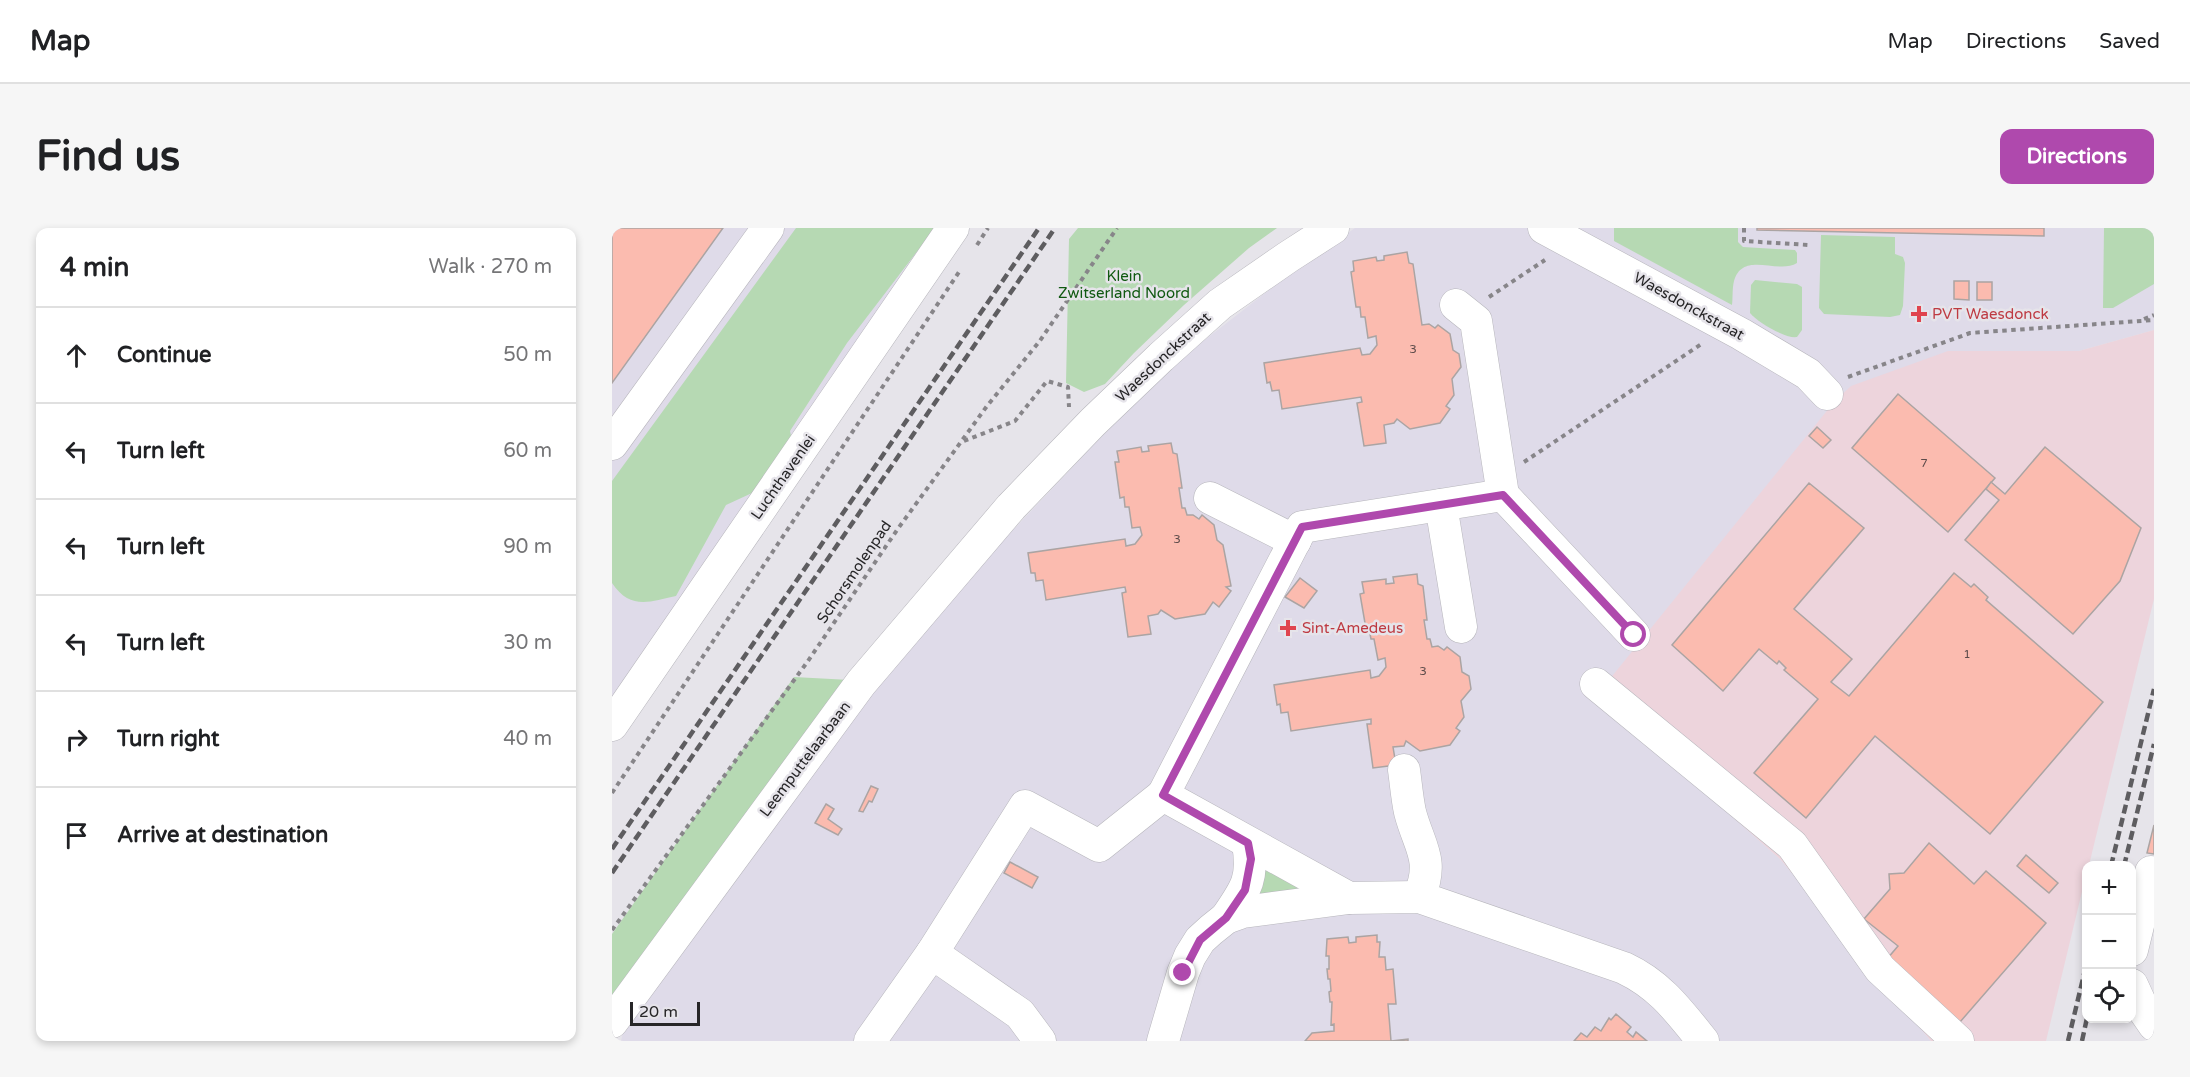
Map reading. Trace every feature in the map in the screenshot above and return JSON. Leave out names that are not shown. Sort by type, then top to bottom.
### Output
[{"type":"street","points":[[612,444],[768,228]]},
{"type":"street","name":"Waesdonckstraat","points":[[1011,507],[1161,357],[1220,304],[1288,256],[1333,228]]},
{"type":"street","name":"Waesdonckstraat","points":[[1558,235],[1728,326],[1808,374],[1827,394]]},
{"type":"street","name":"Luchthavenlei","points":[[612,725],[964,238]]},
{"type":"street","points":[[1461,308],[1476,321],[1501,487],[1634,635]]},
{"type":"street","points":[[870,1041],[932,953],[1025,806],[1099,846],[1163,795],[1302,527],[1441,505],[1501,487]]},
{"type":"street","points":[[1210,498],[1295,541]]},
{"type":"street","points":[[1441,505],[1461,627]]},
{"type":"street","name":"Leemputtelaarbaan","points":[[612,1022],[861,683],[1011,507]]},
{"type":"street","points":[[1596,684],[1792,845],[1880,969],[1958,1041]]},
{"type":"street","points":[[1404,770],[1410,812],[1425,856],[1427,871],[1419,897]]},
{"type":"street","points":[[1163,795],[1349,897]]},
{"type":"street","points":[[1163,1041],[1190,956],[1200,940],[1226,918],[1245,890],[1251,859],[1248,843]]},
{"type":"street","points":[[2136,934],[2151,872]]},
{"type":"street","points":[[1226,918],[1243,912],[1349,897],[1419,897],[1624,968],[1643,977],[1676,1006],[1702,1041]]},
{"type":"street","points":[[932,953],[1020,1014],[1040,1041]]},
{"type":"street","points":[[2136,994],[2154,1025]]},
{"type":"street","points":[[2147,1041],[2154,1033]]},
{"type":"path","points":[[964,238],[988,228]]},
{"type":"path","name":"Schorsmolenpad","points":[[612,930],[808,661],[897,530],[987,406],[1039,342],[1117,228]]},
{"type":"path","points":[[1744,228],[1744,241],[1809,245]]},
{"type":"path","points":[[1461,308],[1558,235]]},
{"type":"path","points":[[612,793],[962,267]]},
{"type":"path","points":[[2140,320],[2154,315]]},
{"type":"path","points":[[1827,394],[1846,378],[1970,333],[2154,320]]},
{"type":"path","points":[[1501,487],[1728,326]]},
{"type":"path","points":[[963,441],[1015,421],[1047,381],[1068,387],[1070,403],[1063,429],[1068,448]]},
{"type":"shaded area","points":[[612,228],[942,228],[612,697]]},
{"type":"shaded area","name":"Sint-Amedeus","points":[[1355,228],[2154,228],[2154,330],[2079,351],[1948,351],[1596,696],[1781,860],[1931,1041],[621,1041],[626,1019],[870,690],[978,567],[1161,374],[1287,276]]},
{"type":"shaded area","points":[[2154,330],[2154,599],[2090,861],[2082,861],[2082,892],[2046,1041],[1931,1041],[1781,860],[1596,696],[1834,402],[1851,386],[1948,351],[2079,351]]},
{"type":"green space","points":[[796,228],[935,228],[847,343],[790,431],[794,450],[776,482],[726,505],[676,596],[649,602],[633,601],[619,592],[612,583],[612,481]]},
{"type":"green space","name":"Klein Zwitserland Noord","points":[[1078,228],[1277,228],[1249,248],[1184,305],[1105,384],[1084,392],[1066,383],[1069,239]]},
{"type":"green space","points":[[1614,228],[1738,228],[1738,242],[1743,247],[1795,250],[1797,263],[1780,267],[1753,265],[1745,267],[1734,281],[1732,305],[1614,241]]},
{"type":"green space","points":[[2104,228],[2154,228],[2154,284],[2113,308],[2103,308]]},
{"type":"green space","points":[[1821,235],[1895,237],[1895,254],[1903,257],[1905,263],[1903,306],[1900,315],[1890,317],[1824,314],[1819,308]]},
{"type":"green space","points":[[1755,280],[1797,284],[1802,287],[1802,330],[1797,337],[1772,329],[1750,313],[1751,285]]},
{"type":"green space","points":[[794,677],[850,680],[612,1004],[612,934]]},
{"type":"green space","points":[[1263,868],[1308,890],[1248,904]]},
{"type":"building","points":[[612,228],[723,228],[612,383]]},
{"type":"building","points":[[1757,228],[2044,228],[2044,236],[1757,230]]},
{"type":"building","points":[[1407,252],[1409,263],[1413,264],[1422,325],[1429,324],[1435,328],[1438,325],[1450,334],[1453,350],[1459,354],[1461,367],[1452,379],[1454,395],[1446,406],[1450,409],[1440,423],[1410,429],[1397,419],[1394,423],[1384,425],[1386,443],[1364,446],[1357,403],[1362,402],[1361,397],[1282,409],[1279,390],[1272,391],[1270,382],[1267,383],[1264,363],[1360,348],[1362,355],[1370,354],[1377,345],[1376,336],[1368,338],[1365,317],[1361,317],[1360,307],[1356,307],[1351,272],[1354,271],[1353,261],[1376,257],[1377,261],[1384,260],[1384,256]]},
{"type":"building","points":[[1954,281],[1969,281],[1969,300],[1954,299]]},
{"type":"building","points":[[1977,282],[1992,282],[1992,300],[1977,300]]},
{"type":"building","points":[[1898,394],[1995,478],[1948,532],[1852,448]]},
{"type":"building","points":[[1817,427],[1831,440],[1823,448],[1809,436]]},
{"type":"building","points":[[1171,443],[1173,453],[1177,454],[1182,488],[1179,488],[1182,508],[1185,508],[1187,515],[1193,515],[1199,519],[1202,515],[1214,525],[1217,540],[1223,545],[1231,586],[1226,587],[1231,591],[1219,607],[1213,602],[1205,614],[1175,619],[1161,610],[1158,614],[1148,616],[1151,634],[1128,637],[1122,593],[1126,592],[1125,587],[1046,600],[1043,580],[1036,581],[1035,573],[1031,573],[1028,553],[1125,539],[1126,546],[1135,544],[1142,535],[1140,527],[1132,528],[1129,507],[1125,507],[1124,497],[1120,498],[1115,462],[1119,462],[1117,451],[1141,447],[1142,452],[1149,451],[1148,446]]},
{"type":"building","points":[[2045,447],[2141,528],[2120,581],[2073,634],[1965,540],[1999,500],[1986,489],[1991,482],[2005,494]]},
{"type":"building","points":[[1809,483],[1864,528],[1794,609],[1852,659],[1831,682],[1849,696],[1954,573],[1971,587],[1974,584],[1988,597],[1986,600],[2103,702],[1990,834],[1875,736],[1806,818],[1754,773],[1818,699],[1784,670],[1786,668],[1779,661],[1777,664],[1759,649],[1723,691],[1672,645]]},
{"type":"building","points":[[1417,574],[1418,584],[1423,586],[1427,639],[1430,639],[1432,647],[1438,646],[1444,650],[1447,647],[1460,657],[1462,672],[1469,676],[1471,689],[1461,701],[1464,717],[1456,728],[1460,731],[1450,745],[1420,751],[1406,741],[1404,746],[1393,747],[1396,765],[1373,768],[1367,724],[1371,724],[1371,719],[1291,731],[1288,712],[1281,713],[1280,704],[1277,705],[1274,685],[1370,670],[1371,678],[1379,676],[1386,667],[1385,658],[1378,660],[1374,639],[1371,639],[1369,629],[1366,629],[1360,594],[1364,593],[1362,582],[1386,579],[1386,584],[1394,583],[1393,577]]},
{"type":"building","points":[[1300,578],[1317,591],[1304,608],[1285,597]]},
{"type":"building","points":[[871,786],[878,789],[872,802],[869,801],[863,812],[859,811]]},
{"type":"building","points":[[826,804],[834,809],[828,819],[842,829],[838,835],[815,823]]},
{"type":"building","points":[[2154,825],[2154,854],[2147,853]]},
{"type":"building","points":[[1929,843],[1974,884],[1986,871],[2046,923],[1960,1022],[1887,959],[1898,946],[1864,919],[1890,889],[1889,874],[1904,873]]},
{"type":"building","points":[[2026,855],[2058,883],[2049,893],[2017,866]]},
{"type":"building","points":[[1010,862],[1038,877],[1032,888],[1004,873]]},
{"type":"building","points":[[1377,935],[1377,942],[1380,942],[1379,957],[1385,957],[1386,970],[1393,969],[1396,1004],[1388,1004],[1391,1041],[1305,1041],[1312,1033],[1334,1031],[1334,1024],[1331,1025],[1332,1002],[1330,1002],[1330,979],[1328,979],[1327,969],[1329,969],[1329,956],[1326,956],[1327,939],[1348,937],[1349,943],[1356,942],[1356,937]]},
{"type":"building","points":[[1616,1014],[1631,1027],[1627,1032],[1633,1037],[1636,1032],[1647,1041],[1574,1041],[1581,1033],[1587,1037],[1595,1027],[1601,1031],[1609,1018],[1611,1020]]},
{"type":"railway","points":[[612,849],[1039,228]]},
{"type":"railway","points":[[612,873],[1055,228]]},
{"type":"railway","points":[[2112,861],[2154,689]]},
{"type":"railway","points":[[2125,861],[2154,744]]},
{"type":"railway","points":[[2068,1041],[2085,969]]},
{"type":"railway","points":[[2082,1041],[2086,1023]]},
{"type":"place","name":"PVT Waesdonck","points":[[1919,314]]},
{"type":"place","name":"Sint-Amedeus","points":[[1288,628]]},
{"type":"route","points":[[1183,973],[1200,940],[1226,918],[1245,890],[1251,859],[1248,843],[1163,795],[1302,527],[1503,495],[1634,635]]}]
